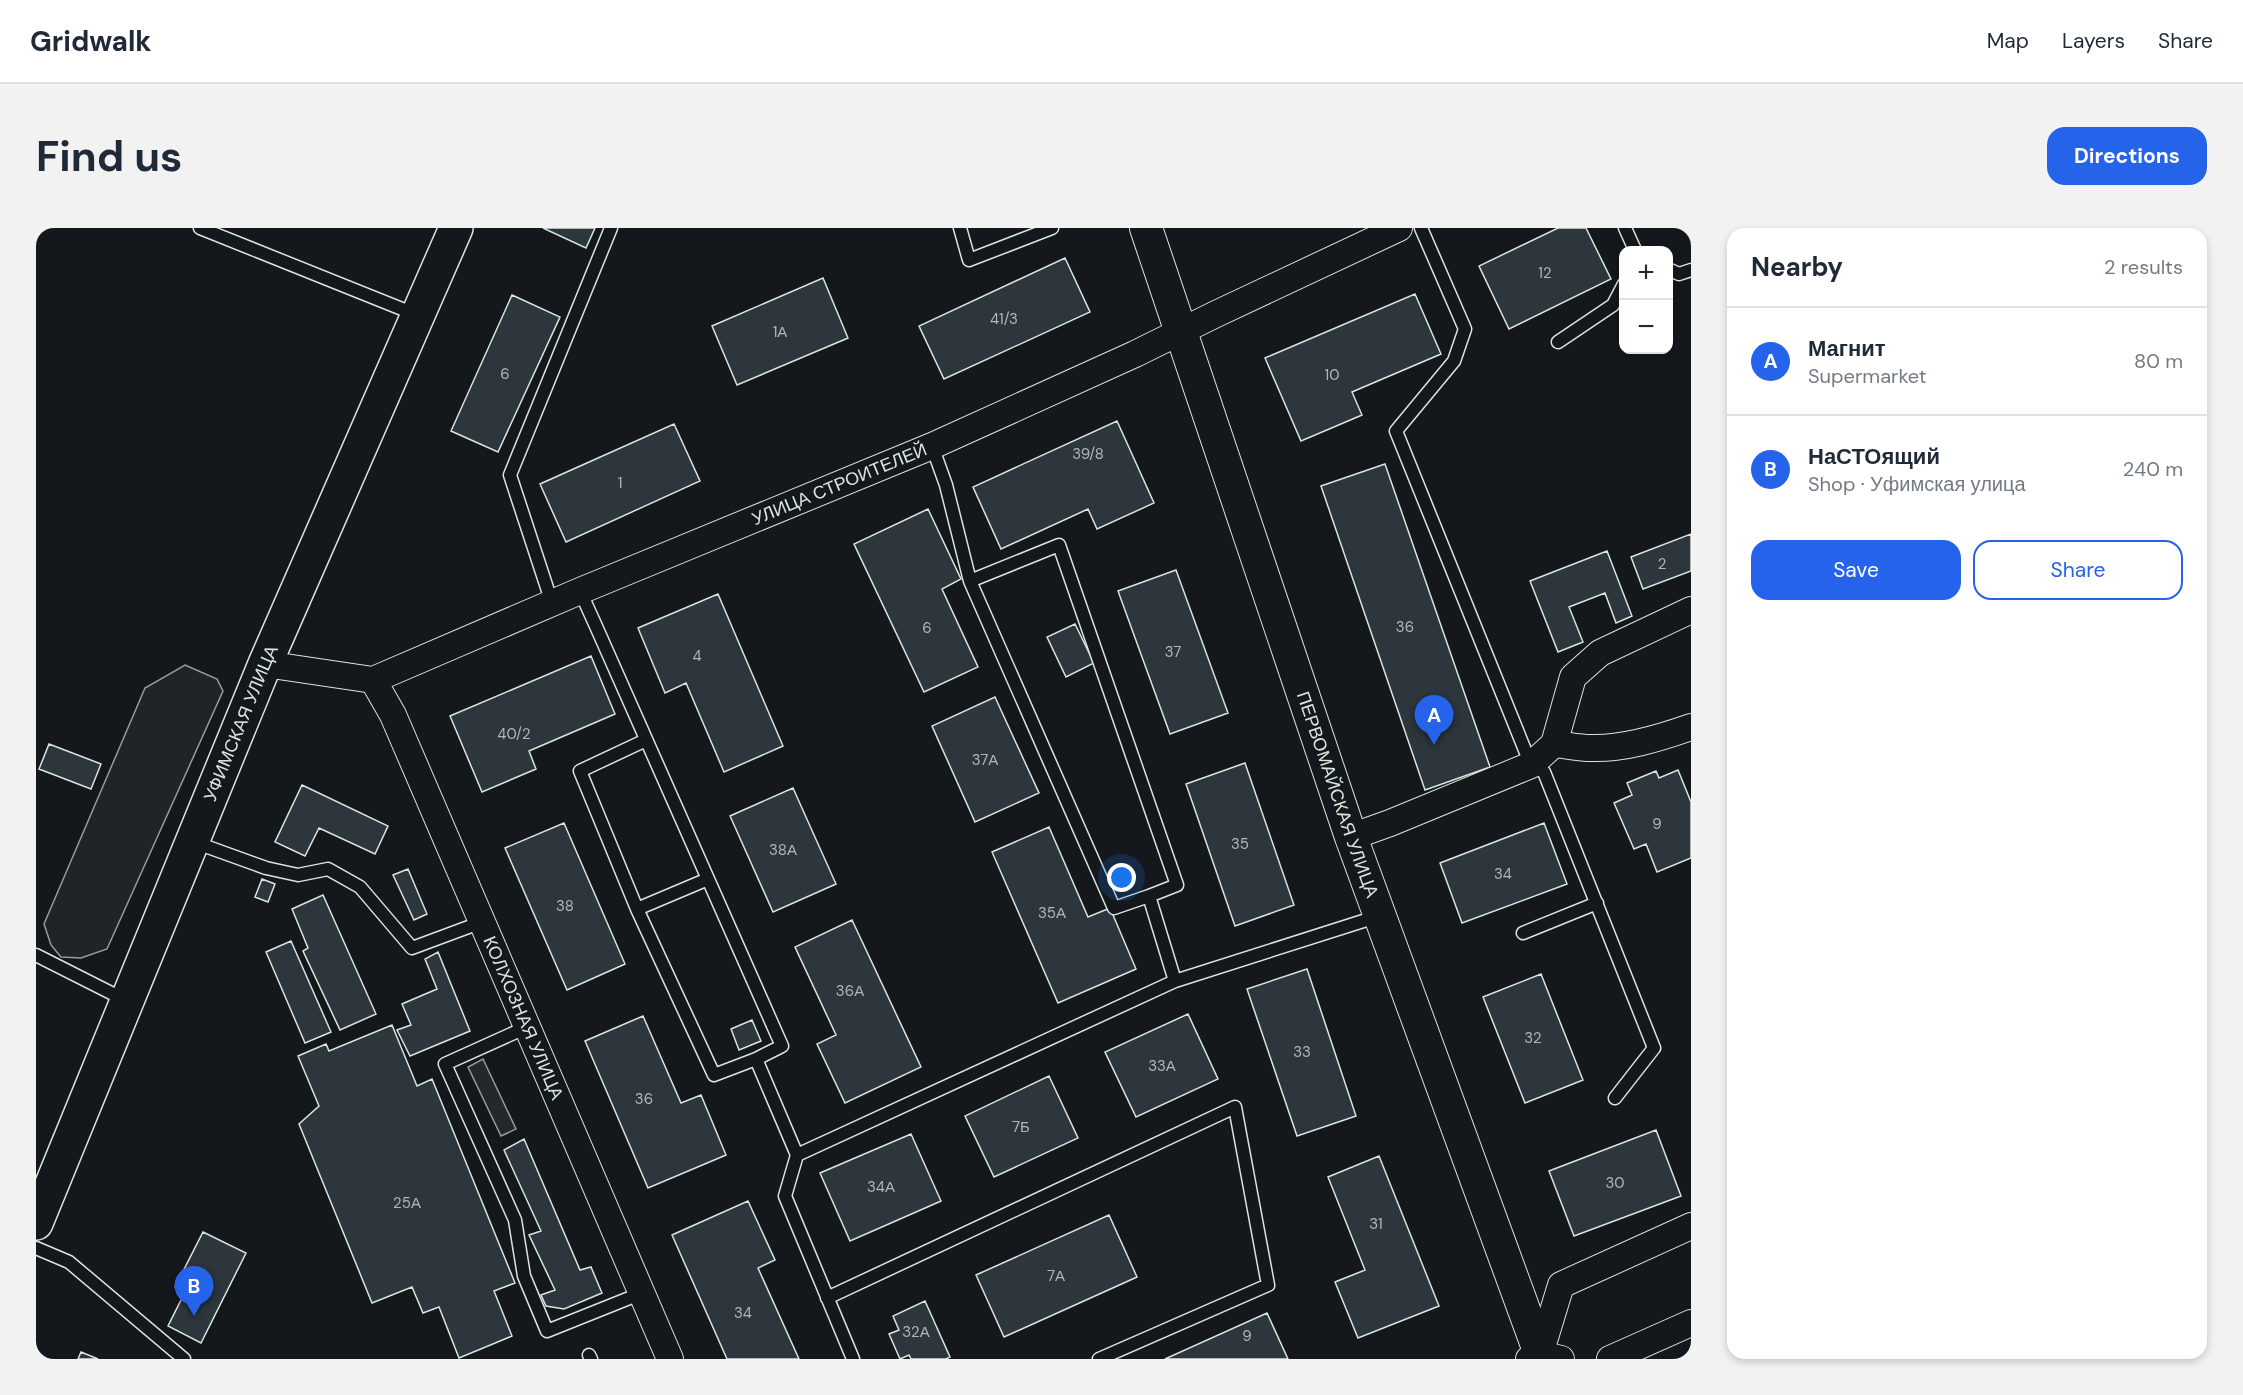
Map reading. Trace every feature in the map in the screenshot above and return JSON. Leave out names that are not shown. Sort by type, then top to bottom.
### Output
[{"type":"main road","name":"УФИМСКАЯ УЛИЦА","points":[[36,1223],[129,1001],[265,664],[456,228]]},
{"type":"street","name":"ПЕРВОМАЙСКАЯ УЛИЦА","points":[[1146,228],[1351,837],[1420,1030],[1543,1358]]},
{"type":"street","name":"УЛИЦА СТРОИТЕЛЕЙ","points":[[373,680],[580,591],[932,446],[1181,332],[1385,231]]},
{"type":"street","points":[[1351,837],[1531,765],[1554,744],[1573,677],[1600,653],[1691,610]]},
{"type":"street","points":[[265,664],[373,680]]},
{"type":"street","name":"КОЛХОЗНАЯ УЛИЦА","points":[[373,680],[393,715],[670,1359]]},
{"type":"street","points":[[1554,744],[1592,748],[1628,745],[1691,727]]},
{"type":"street","points":[[1543,1358],[1561,1285],[1691,1226]]},
{"type":"street","points":[[1610,1359],[1691,1323]]},
{"type":"lane","points":[[200,228],[418,316]]},
{"type":"lane","points":[[552,603],[510,475],[611,228]]},
{"type":"lane","points":[[960,228],[969,260],[1052,228]]},
{"type":"lane","points":[[1421,228],[1465,329],[1454,361],[1396,431],[1531,765],[1544,772],[1654,1048],[1615,1098]]},
{"type":"lane","points":[[1625,228],[1633,246]]},
{"type":"lane","points":[[1673,271],[1679,274],[1691,270]]},
{"type":"lane","points":[[1558,342],[1613,305],[1619,292]]},
{"type":"lane","points":[[932,446],[946,485],[970,581],[1114,908],[1177,885],[1059,545],[970,581]]},
{"type":"lane","points":[[580,591],[782,1046],[714,1075],[637,909],[580,771],[646,740]]},
{"type":"lane","points":[[193,842],[266,868],[298,875],[328,869],[360,887],[412,948],[482,922]]},
{"type":"lane","points":[[637,909],[708,879]]},
{"type":"lane","points":[[1149,896],[1175,981]]},
{"type":"lane","points":[[1523,933],[1596,903]]},
{"type":"lane","points":[[797,1155],[1175,981],[1380,915]]},
{"type":"lane","points":[[36,955],[129,1001]]},
{"type":"lane","points":[[527,1027],[445,1064],[515,1220],[524,1276],[547,1331],[642,1293]]},
{"type":"lane","points":[[756,1059],[797,1155],[785,1197],[853,1359]]},
{"type":"lane","points":[[827,1298],[1235,1107],[1268,1285],[1099,1359]]},
{"type":"lane","points":[[36,1248],[69,1262],[184,1359]]},
{"type":"shaded area","points":[[185,665],[217,679],[223,691],[107,949],[81,958],[61,957],[51,945],[44,924],[145,688]]},
{"type":"shaded area","points":[[483,1059],[516,1129],[501,1136],[468,1067]]},
{"type":"building","points":[[543,228],[595,228],[586,248]]},
{"type":"building","points":[[1558,228],[1586,228],[1611,279],[1509,329],[1479,266]]},
{"type":"building","points":[[1065,258],[1090,312],[944,379],[919,326]]},
{"type":"building","points":[[823,278],[848,338],[737,385],[712,326]]},
{"type":"building","points":[[1415,294],[1441,354],[1352,392],[1362,415],[1301,441],[1265,358]]},
{"type":"building","points":[[512,295],[560,317],[498,452],[451,431]]},
{"type":"building","points":[[1117,421],[1154,503],[1097,529],[1088,509],[1001,549],[973,487]]},
{"type":"building","points":[[674,424],[700,481],[566,542],[540,484]]},
{"type":"building","points":[[1385,464],[1490,767],[1425,790],[1321,486]]},
{"type":"building","points":[[928,509],[961,579],[942,589],[978,667],[924,692],[854,544]]},
{"type":"building","points":[[1691,534],[1691,571],[1643,589],[1631,557]]},
{"type":"building","points":[[1607,551],[1632,616],[1616,623],[1605,593],[1569,607],[1583,642],[1558,652],[1530,581]]},
{"type":"building","points":[[1176,570],[1228,713],[1170,734],[1118,591]]},
{"type":"building","points":[[718,594],[783,746],[724,772],[686,683],[665,693],[638,628]]},
{"type":"building","points":[[1075,624],[1094,663],[1066,677],[1047,637]]},
{"type":"building","points":[[591,656],[615,714],[529,751],[536,769],[482,792],[450,716]]},
{"type":"building","points":[[995,697],[1039,793],[975,822],[932,726]]},
{"type":"building","points":[[49,744],[101,764],[91,789],[39,769]]},
{"type":"building","points":[[1245,763],[1294,905],[1235,926],[1186,784]]},
{"type":"building","points":[[1678,770],[1691,802],[1691,858],[1657,872],[1646,844],[1634,849],[1614,803],[1632,795],[1627,783],[1656,771],[1659,778]]},
{"type":"building","points":[[302,785],[388,826],[375,854],[319,828],[305,856],[275,842]]},
{"type":"building","points":[[793,788],[836,884],[773,912],[730,816]]},
{"type":"building","points":[[564,823],[625,964],[567,990],[505,848]]},
{"type":"building","points":[[1544,823],[1567,884],[1462,923],[1440,863]]},
{"type":"building","points":[[1049,827],[1088,917],[1110,908],[1136,969],[1058,1003],[992,852]]},
{"type":"building","points":[[408,869],[427,914],[414,920],[393,875]]},
{"type":"building","points":[[262,879],[275,884],[268,902],[255,897]]},
{"type":"building","points":[[323,895],[376,1014],[340,1030],[303,951],[308,948],[292,909]]},
{"type":"building","points":[[852,920],[921,1067],[845,1103],[817,1044],[836,1035],[795,947]]},
{"type":"building","points":[[291,941],[331,1032],[305,1043],[266,952]]},
{"type":"building","points":[[438,952],[470,1031],[410,1056],[397,1030],[411,1025],[402,1004],[437,989],[425,959]]},
{"type":"building","points":[[1307,969],[1356,1116],[1297,1136],[1247,989]]},
{"type":"building","points":[[1541,974],[1583,1080],[1525,1103],[1483,997]]},
{"type":"building","points":[[1188,1014],[1218,1079],[1136,1117],[1105,1052]]},
{"type":"building","points":[[643,1016],[681,1103],[701,1095],[726,1155],[648,1188],[585,1041]]},
{"type":"building","points":[[752,1020],[761,1041],[739,1050],[731,1029]]},
{"type":"building","points":[[392,1025],[417,1086],[432,1079],[515,1283],[494,1291],[512,1336],[459,1358],[439,1307],[423,1313],[412,1287],[372,1303],[299,1124],[319,1106],[298,1056],[326,1044],[329,1051]]},
{"type":"building","points":[[1049,1076],[1078,1138],[994,1177],[965,1116]]},
{"type":"building","points":[[1656,1130],[1681,1196],[1574,1236],[1549,1171]]},
{"type":"building","points":[[911,1134],[941,1201],[850,1241],[820,1173]]},
{"type":"building","points":[[524,1139],[580,1270],[591,1267],[602,1293],[564,1309],[546,1306],[541,1295],[555,1290],[529,1235],[541,1231],[504,1150]]},
{"type":"building","points":[[1379,1156],[1439,1306],[1358,1338],[1335,1282],[1365,1270],[1328,1177]]},
{"type":"building","points":[[748,1201],[775,1260],[758,1268],[799,1359],[727,1359],[672,1235]]},
{"type":"building","points":[[1109,1215],[1137,1277],[1004,1337],[976,1275]]},
{"type":"building","points":[[203,1232],[246,1253],[201,1343],[168,1326],[185,1292],[175,1287]]},
{"type":"building","points":[[925,1301],[950,1357],[911,1359],[909,1355],[900,1359],[889,1334],[899,1330],[893,1316]]},
{"type":"building","points":[[1267,1313],[1288,1359],[1165,1359]]},
{"type":"building","points":[[81,1352],[98,1359],[78,1359]]},
{"type":"place","name":"Магнит","points":[[1434,745]]},
{"type":"place","name":"НаСТОящий","points":[[194,1316]]}]
